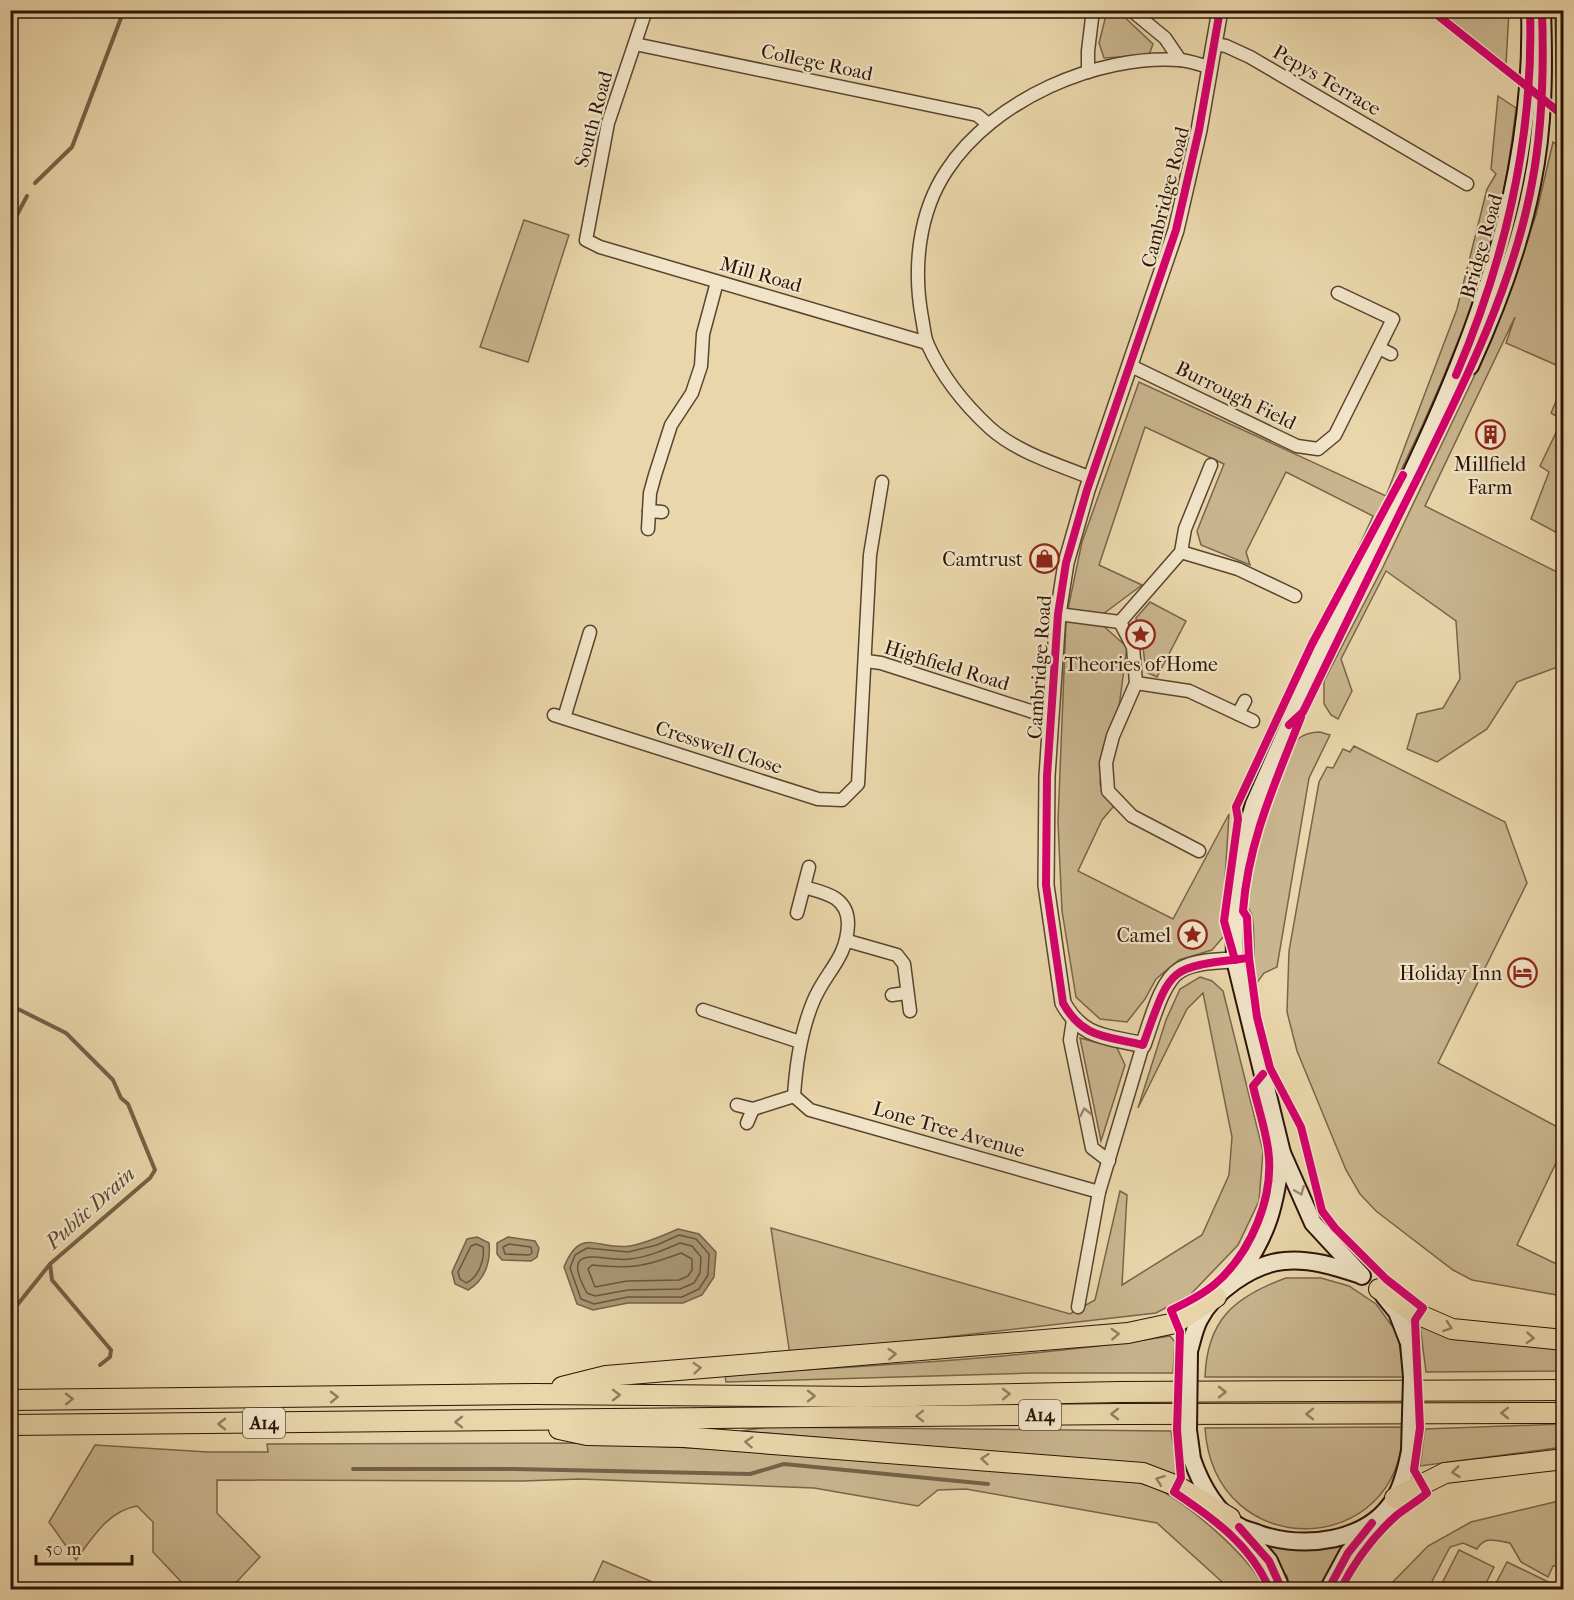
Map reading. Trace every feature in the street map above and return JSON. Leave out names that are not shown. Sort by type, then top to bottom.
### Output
[{"type":"highway","points":[[1379,1289],[1415,1313],[1452,1329],[1563,1340]]},
{"type":"highway","name":"A14","points":[[537,1394],[606,1376],[1021,1344],[1056,1337],[1128,1333],[1169,1325],[1216,1297]]},
{"type":"highway","name":"A14","points":[[10,1400],[537,1394],[861,1397],[1120,1392],[1563,1390]]},
{"type":"highway","name":"A14","points":[[10,1425],[1119,1414],[1563,1413]]},
{"type":"highway","points":[[517,1421],[587,1435],[684,1437],[1143,1473],[1177,1486],[1234,1522]]},
{"type":"highway","points":[[1395,1498],[1445,1473],[1563,1459]]},
{"type":"main road","name":"Bridge Road","points":[[1289,725],[1303,712],[1440,432],[1484,336],[1521,227],[1539,142],[1538,60],[1530,10]]},
{"type":"main road","name":"Bridge Road","points":[[1362,1276],[1313,1222],[1282,1153],[1235,960],[1234,900],[1241,850],[1254,804],[1289,725],[1293,707],[1457,371],[1485,297],[1504,237],[1522,154],[1538,60],[1542,10]]},
{"type":"main road","name":"Bridge Road","points":[[1233,1283],[1265,1234],[1277,1194],[1282,1153]]},
{"type":"main road","points":[[1282,1590],[1269,1561],[1211,1499],[1200,1482],[1192,1460],[1188,1430],[1189,1351],[1199,1320],[1216,1297],[1233,1283],[1260,1268],[1283,1261],[1310,1262],[1362,1276],[1379,1289],[1397,1312],[1409,1343],[1412,1377],[1410,1451],[1395,1498],[1348,1553],[1328,1590]]},
{"type":"main road","points":[[1234,1522],[1272,1538],[1302,1542],[1335,1538],[1372,1523]]},
{"type":"street","name":"South Road","points":[[586,240],[608,123],[646,10]]},
{"type":"street","points":[[1088,72],[1093,10]]},
{"type":"street","points":[[1131,10],[1165,38],[1180,60]]},
{"type":"street","name":"Cambridge Road","points":[[1109,1161],[1092,1148],[1070,1040],[1073,1020],[1063,1003],[1046,885],[1047,776],[1058,614],[1066,563],[1091,478],[1163,274],[1176,230],[1199,130],[1220,10]]},
{"type":"street","name":"College Road","points":[[635,44],[977,115],[988,124]]},
{"type":"street","name":"Pepys Terrace","points":[[1214,44],[1226,46],[1260,63],[1416,158],[1467,184]]},
{"type":"street","points":[[1091,478],[1007,441],[990,428],[951,385],[927,343],[920,307],[918,270],[920,242],[928,207],[947,169],[988,124],[1053,84],[1088,72],[1124,64],[1180,60],[1210,67]]},
{"type":"street","name":"Mill Road","points":[[586,240],[600,247],[927,343]]},
{"type":"street","points":[[648,529],[656,511],[650,493],[670,425],[692,393],[701,366],[703,334],[717,282]]},
{"type":"street","name":"Burrough Field","points":[[1129,365],[1296,446],[1318,449],[1335,435],[1393,319],[1338,293]]},
{"type":"street","points":[[1379,348],[1391,354]]},
{"type":"street","points":[[1120,622],[1181,552],[1185,529],[1211,465]]},
{"type":"street","name":"Highfield Road","points":[[858,784],[870,555],[882,482]]},
{"type":"street","points":[[1181,552],[1238,570],[1294,597]]},
{"type":"street","points":[[1058,614],[1120,622]]},
{"type":"street","points":[[1120,622],[1133,647],[1136,682],[1113,736],[1106,763],[1108,791],[1132,816],[1174,832],[1199,851]]},
{"type":"street","name":"Cresswell Close","points":[[590,632],[559,716],[818,799],[842,800],[858,784]]},
{"type":"street","name":"Highfield Road","points":[[866,661],[881,663],[1052,718]]},
{"type":"street","points":[[1136,682],[1189,692],[1253,721]]},
{"type":"street","points":[[1238,714],[1245,702]]},
{"type":"street","points":[[797,913],[809,867]]},
{"type":"street","points":[[737,1105],[753,1110],[794,1096],[800,1042],[814,1000],[848,941],[848,913],[840,893],[804,887]]},
{"type":"street","points":[[848,941],[897,955],[904,964],[910,1011]]},
{"type":"street","points":[[1078,1307],[1099,1192],[1143,1044],[1169,980],[1179,970],[1204,963],[1235,960]]},
{"type":"street","points":[[892,995],[906,993]]},
{"type":"street","points":[[703,1010],[800,1042]]},
{"type":"street","points":[[1073,1020],[1088,1031],[1143,1044]]},
{"type":"street","name":"Lone Tree Avenue","points":[[794,1096],[810,1110],[1099,1192]]},
{"type":"street","points":[[747,1124],[753,1110]]},
{"type":"shaded area","points":[[1117,10],[1153,44],[1149,55],[1104,58],[1099,43],[1106,15]]},
{"type":"shaded area","points":[[1439,11],[1509,11],[1506,64]]},
{"type":"shaded area","points":[[1555,11],[1563,11],[1563,110],[1557,106]]},
{"type":"shaded area","points":[[1498,96],[1516,108],[1505,187],[1488,261],[1447,370],[1422,426],[1396,481],[1352,562],[1373,516],[1286,472],[1246,552],[1250,565],[1201,545],[1197,531],[1224,464],[1145,427],[1099,565],[1142,585],[1099,617],[1068,609],[1082,542],[1139,382],[1386,496],[1457,309],[1487,189],[1496,174],[1491,169]]},
{"type":"shaded area","points":[[1553,142],[1564,150],[1563,368],[1506,343],[1515,317],[1425,506],[1563,575],[1563,665],[1517,682],[1487,729],[1437,762],[1407,749],[1417,714],[1443,708],[1460,679],[1456,621],[1386,571],[1341,659],[1352,691],[1338,719],[1331,715],[1324,704],[1324,681],[1383,567],[1492,339],[1536,215]]},
{"type":"shaded area","points":[[524,220],[569,235],[528,362],[480,347]]},
{"type":"shaded area","points":[[1563,385],[1563,536],[1531,519],[1549,472],[1540,466],[1562,420],[1551,413]]},
{"type":"shaded area","points":[[1150,602],[1186,621],[1157,677],[1148,673],[1146,669],[1136,622],[1136,618]]},
{"type":"shaded area","points":[[1066,621],[1100,623],[1127,647],[1118,714],[1104,753],[1100,784],[1114,806],[1102,820],[1078,871],[1173,919],[1229,814],[1222,929],[1224,936],[1212,950],[1179,960],[1156,979],[1145,999],[1127,1022],[1100,1019],[1076,997],[1062,911],[1058,822]]},
{"type":"shaded area","points":[[1320,732],[1330,735],[1309,778],[1277,967],[1264,973],[1255,985],[1253,925],[1245,900],[1257,841],[1281,767],[1290,750],[1303,736]]},
{"type":"shaded area","points":[[1354,746],[1505,822],[1527,883],[1438,1063],[1563,1130],[1563,1148],[1517,1245],[1563,1267],[1563,1296],[1472,1280],[1453,1270],[1376,1211],[1360,1194],[1346,1170],[1297,1051],[1287,1012],[1289,951],[1319,782],[1327,767],[1333,768],[1343,749],[1350,752]]},
{"type":"shaded area","points":[[1200,977],[1212,981],[1223,991],[1263,1151],[1259,1201],[1238,1245],[1190,1295],[1156,1313],[790,1355],[771,1228],[1070,1314],[1095,1300],[1120,1191],[1127,1195],[1122,1285],[1202,1235],[1229,1175],[1232,1137],[1203,993],[1187,1009],[1138,1108],[1166,1020],[1180,989]]},
{"type":"shaded area","points":[[1080,1038],[1117,1048],[1125,1065],[1101,1141]]},
{"type":"shaded area","points":[[1286,1278],[1321,1278],[1349,1286],[1376,1304],[1398,1334],[1404,1377],[1205,1377],[1211,1340],[1227,1313],[1252,1293]]},
{"type":"shaded area","points":[[1420,1325],[1464,1339],[1563,1349],[1563,1371],[1426,1372]]},
{"type":"shaded area","points":[[1170,1336],[1175,1342],[1173,1373],[1032,1373],[726,1382],[725,1375],[1004,1356]]},
{"type":"shaded area","points":[[1563,1424],[1563,1447],[1420,1466],[1425,1429]]},
{"type":"shaded area","points":[[768,1427],[1171,1431],[1177,1465],[1175,1475],[1144,1464],[741,1431]]},
{"type":"shaded area","points":[[1403,1427],[1395,1471],[1373,1503],[1342,1522],[1307,1529],[1271,1523],[1240,1504],[1216,1473],[1205,1428]]},
{"type":"shaded area","points":[[584,1443],[780,1452],[1137,1482],[1164,1492],[1205,1522],[1248,1564],[1264,1589],[1230,1589],[1157,1523],[966,1489],[938,1490],[918,1506],[814,1488],[580,1479],[523,1481],[217,1480],[217,1513],[260,1557],[229,1590],[188,1589],[153,1552],[153,1522],[137,1506],[109,1519],[76,1560],[49,1522],[95,1445],[208,1452],[268,1452],[267,1444]]},
{"type":"shaded area","points":[[1563,1500],[1563,1565],[1553,1566],[1548,1577],[1521,1562],[1510,1543],[1487,1540],[1477,1549],[1463,1543],[1450,1547],[1428,1589],[1386,1589],[1428,1546],[1471,1522]]},
{"type":"shaded area","points":[[1259,1541],[1294,1549],[1348,1542],[1321,1589],[1290,1590],[1287,1576]]},
{"type":"shaded area","points":[[1459,1550],[1494,1567],[1483,1589],[1439,1589]]},
{"type":"shaded area","points":[[603,1561],[669,1589],[590,1589]]},
{"type":"shaded area","points":[[1507,1562],[1563,1589],[1493,1589]]},
{"type":"water","points":[[678,1229],[699,1234],[716,1252],[714,1277],[702,1295],[683,1303],[628,1303],[593,1310],[577,1304],[564,1267],[570,1254],[577,1247],[584,1243],[630,1246]]},
{"type":"water","points":[[477,1237],[489,1243],[488,1264],[483,1276],[468,1290],[455,1284],[452,1272],[467,1239]]},
{"type":"water","points":[[508,1237],[535,1241],[539,1248],[537,1257],[531,1261],[502,1260],[497,1254],[497,1243]]},
{"type":"waterway","name":"Public Drain","points":[[35,183],[72,147],[124,10]]},
{"type":"waterway","name":"Public Drain","points":[[10,228],[27,196]]},
{"type":"waterway","name":"Public Drain","points":[[10,1005],[66,1033],[113,1080],[121,1098],[128,1104],[155,1170],[150,1178],[50,1264],[52,1280],[111,1350],[110,1357],[100,1365]]},
{"type":"waterway","points":[[10,1314],[50,1264]]},
{"type":"waterway","points":[[353,1469],[515,1469],[750,1474],[784,1464],[988,1484]]},
{"type":"cycle path","points":[[1220,10],[1199,130],[1176,230],[1087,490],[1066,563],[1058,614],[1047,776],[1046,885],[1063,1003],[1079,1023],[1097,1034],[1143,1045],[1160,999],[1167,985],[1176,975],[1202,965],[1249,958],[1257,1017],[1270,1068],[1301,1127],[1322,1211],[1335,1228],[1386,1279],[1423,1308],[1415,1320],[1420,1428],[1414,1470],[1427,1493],[1397,1515],[1380,1532],[1358,1559],[1340,1590]]},
{"type":"cycle path","points":[[1431,10],[1564,116]]},
{"type":"cycle path","points":[[1456,375],[1489,287],[1513,197],[1527,104],[1530,10]]},
{"type":"cycle path","points":[[1289,725],[1303,712],[1468,374],[1499,299],[1523,222],[1536,162],[1542,97],[1542,10]]},
{"type":"cycle path","points":[[1235,960],[1224,921],[1238,819],[1236,807],[1312,644],[1403,475]]},
{"type":"cycle path","points":[[1249,958],[1247,917],[1243,911],[1251,860],[1264,812],[1301,717]]},
{"type":"cycle path","points":[[1263,1074],[1253,1086],[1267,1141],[1269,1167],[1268,1186],[1258,1222],[1228,1271],[1205,1292],[1171,1310],[1180,1332],[1177,1430],[1181,1478],[1174,1492],[1217,1523],[1242,1546],[1262,1574],[1270,1590]]},
{"type":"cycle path","points":[[1328,1590],[1348,1553],[1372,1523]]},
{"type":"cycle path","points":[[1239,1527],[1269,1561],[1282,1590]]},
{"type":"place","name":"Millfield Farm","points":[[1490,434]]},
{"type":"place","name":"Camtrust","points":[[1044,559]]},
{"type":"place","name":"Theories of Home","points":[[1141,634]]},
{"type":"place","name":"Camel","points":[[1192,935]]},
{"type":"place","name":"Holiday Inn","points":[[1523,973]]}]
